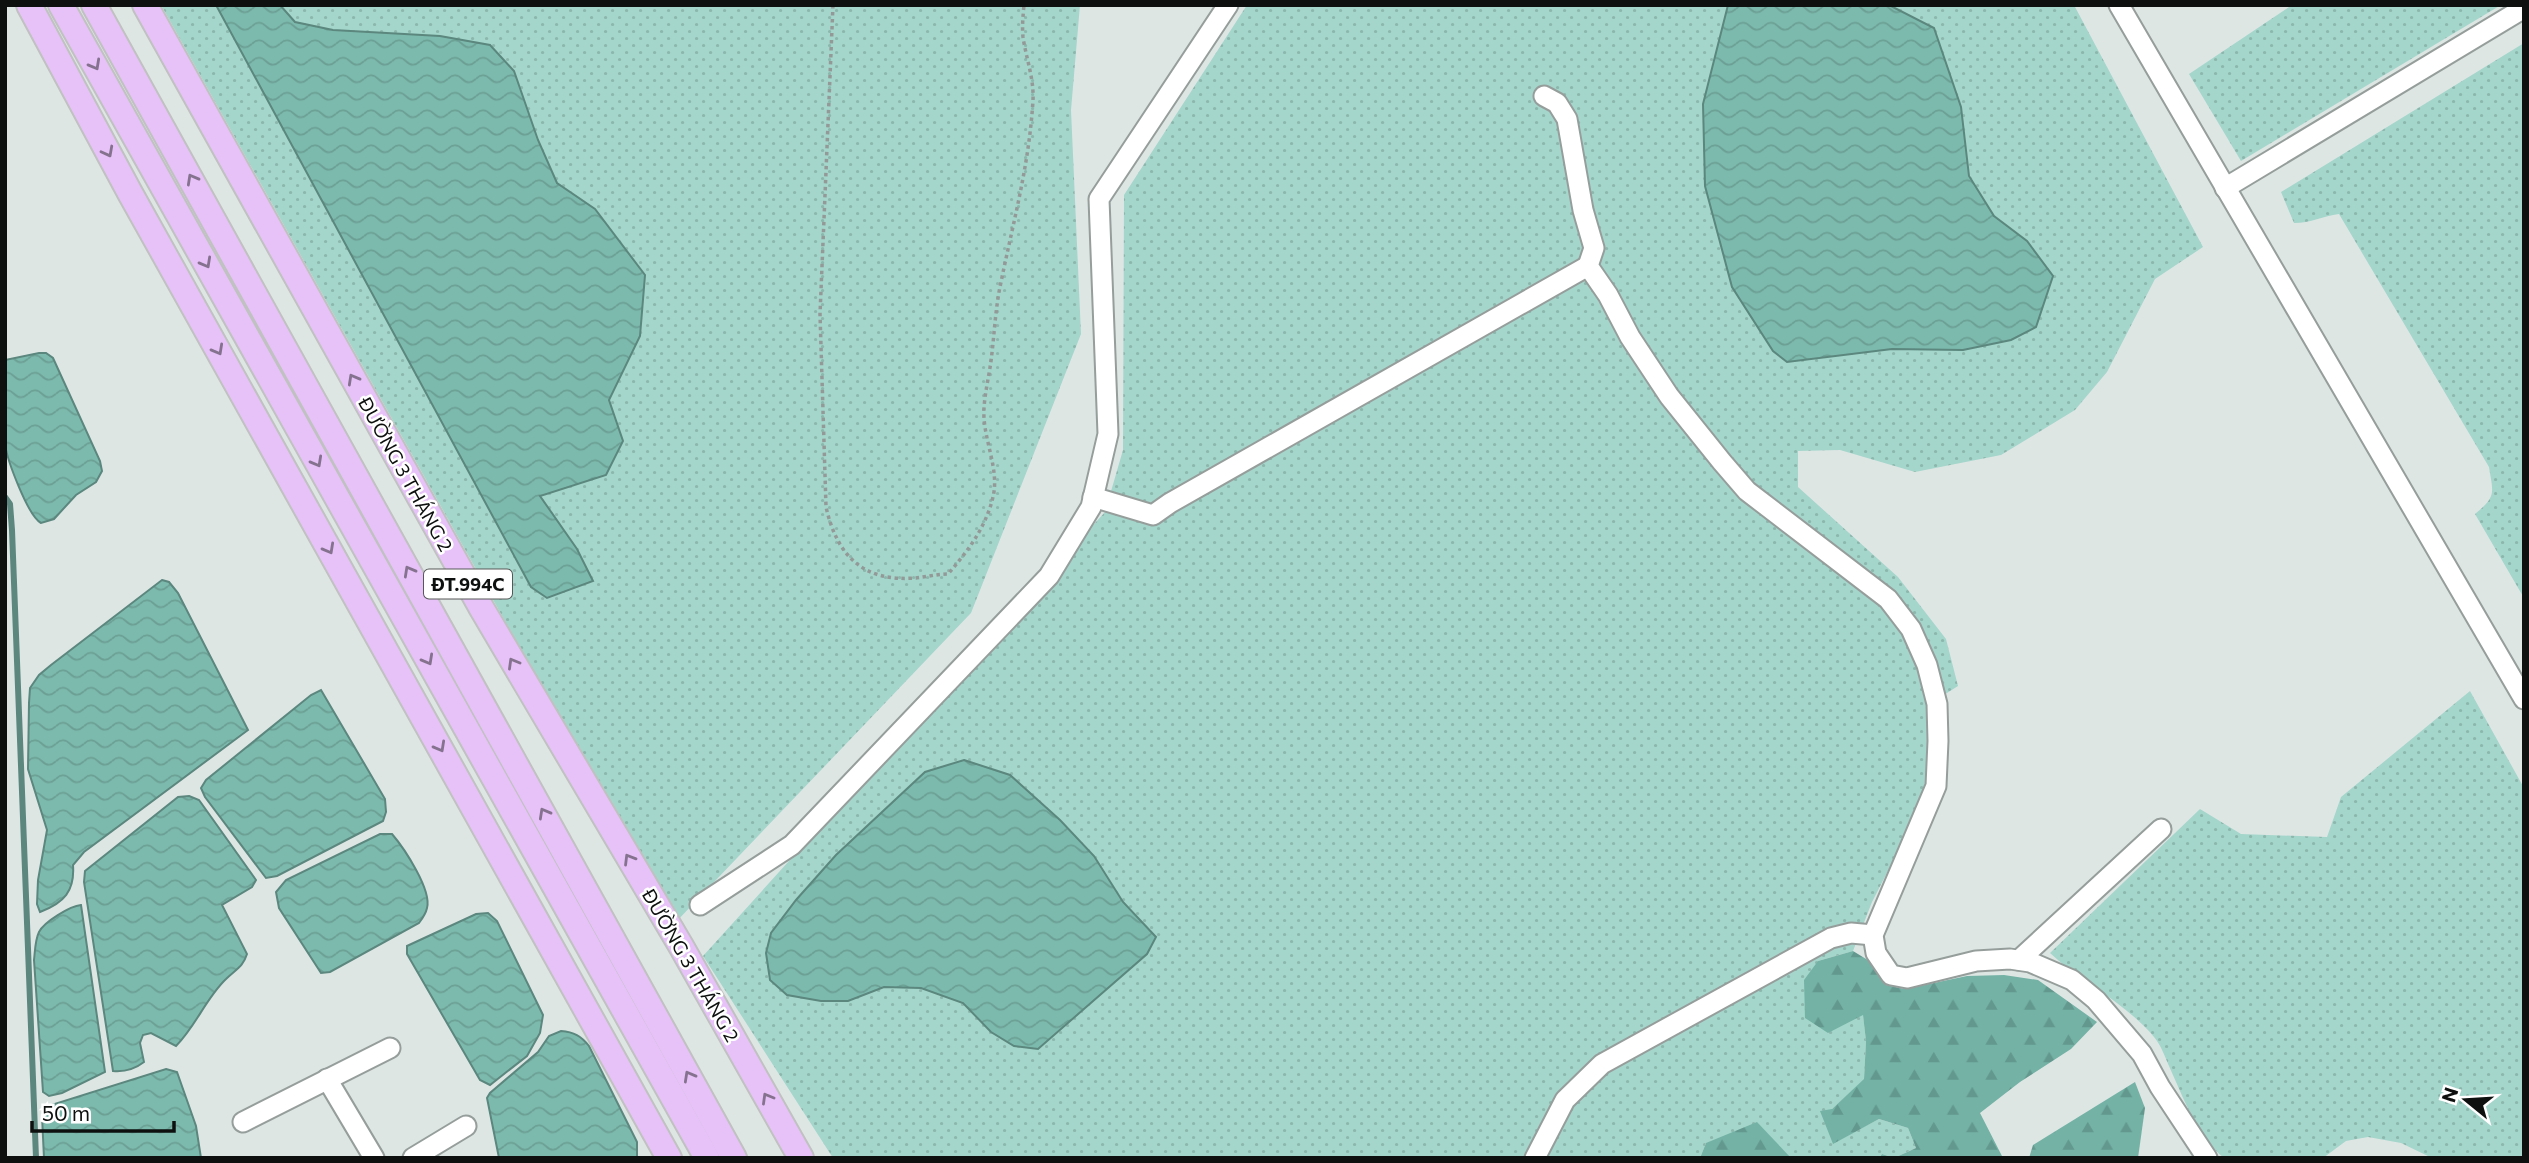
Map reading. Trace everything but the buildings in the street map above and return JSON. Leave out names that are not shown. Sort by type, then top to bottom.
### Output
[{"type":"main road","points":[[29,5],[143,217],[669,1158]]},
{"type":"main road","name":"ĐT.994C","points":[[61,5],[707,1158]]},
{"type":"main road","name":"ĐT.994C","points":[[94,5],[734,1158]]},
{"type":"main road","name":"ĐƯỜNG 3 THÁNG 2","points":[[145,5],[482,609],[687,957],[800,1158]]},
{"type":"street","points":[[700,905],[792,845],[1049,576],[1091,508],[1108,434],[1099,199],[1228,5]]},
{"type":"street","points":[[2119,5],[2524,699]]},
{"type":"street","points":[[2225,188],[2524,8]]},
{"type":"street","points":[[1093,497],[1153,515],[1588,266],[1594,248],[1583,210],[1567,119],[1557,103],[1545,96]]},
{"type":"street","points":[[1588,266],[1663,387],[1722,463],[1747,491],[1888,599],[1911,629],[1927,665],[1937,704],[1936,786],[1874,935],[1876,953],[1891,975],[1907,978],[1976,961],[2020,960],[2072,980],[2096,1000],[2142,1054],[2160,1087],[2207,1158]]},
{"type":"street","points":[[2020,960],[2161,829]]},
{"type":"street","points":[[1535,1158],[1565,1100],[1602,1064],[1831,938],[1851,933],[1874,935]]},
{"type":"street","points":[[243,1122],[390,1048]]},
{"type":"street","points":[[327,1079],[374,1158]]},
{"type":"street","points":[[414,1158],[466,1126]]},
{"type":"path","points":[[833,5],[820,334],[826,507],[831,531],[842,550],[853,561],[879,574],[914,578],[948,574],[966,554],[978,534],[988,516],[994,493],[994,473],[985,431],[984,408],[995,318],[1025,179],[1030,139],[1033,96],[1024,39],[1024,5]]},
{"type":"shaded area","points":[[161,5],[1080,5],[1071,110],[1081,334],[971,613],[674,924]]},
{"type":"shaded area","points":[[1247,5],[2074,5],[2203,247],[2155,279],[2107,372],[2075,410],[2001,455],[1915,472],[1840,450],[1798,451],[1798,487],[1898,577],[1946,639],[1958,686],[1928,705],[1929,771],[1911,826],[1872,902],[1853,951],[1818,961],[1863,1014],[1866,1041],[1864,1080],[1832,1109],[1833,1143],[1879,1119],[1908,1128],[1916,1148],[1894,1158],[1882,1154],[1879,1158],[1791,1158],[1706,1143],[1700,1158],[833,1158],[703,956],[1105,512],[1123,450],[1124,195]]},
{"type":"shaded area","points":[[2292,5],[2501,5],[2241,161],[2189,74]]},
{"type":"shaded area","points":[[2524,43],[2524,598],[2475,514],[2492,494],[2489,467],[2339,214],[2294,223],[2281,192]]},
{"type":"shaded area","points":[[2470,691],[2524,788],[2524,1158],[2432,1158],[2401,1143],[2368,1137],[2346,1141],[2323,1158],[2224,1158],[2198,1127],[2154,1037],[2130,1013],[2050,953],[2200,809],[2241,834],[2327,837],[2341,797]]},
{"type":"green space","points":[[1853,951],[1876,965],[1886,985],[1905,989],[1967,976],[2004,975],[2038,980],[2097,1022],[2071,1049],[2020,1082],[1980,1113],[2003,1158],[1894,1158],[1916,1148],[1908,1128],[1879,1119],[1833,1144],[1820,1111],[1832,1109],[1864,1079],[1866,1041],[1863,1015],[1828,1033],[1805,1018],[1804,980],[1818,961]]},
{"type":"green space","points":[[2135,1082],[2145,1108],[2138,1158],[2029,1158],[2033,1145]]},
{"type":"green space","points":[[1757,1122],[1791,1158],[1700,1158],[1706,1143]]},
{"type":"water","points":[[216,5],[280,5],[295,22],[333,30],[440,36],[490,45],[514,71],[538,140],[557,183],[595,209],[645,275],[640,336],[609,400],[623,441],[606,475],[540,496],[577,549],[593,581],[547,598],[531,587]]},
{"type":"water","points":[[1728,5],[1889,5],[1934,28],[1961,107],[1969,176],[1994,216],[2027,241],[2053,276],[2036,327],[2011,340],[1963,350],[1892,349],[1787,362],[1773,351],[1732,287],[1705,186],[1703,104]]},
{"type":"water","points":[[46,353],[53,358],[100,461],[102,471],[96,482],[76,495],[54,519],[41,523],[30,510],[14,474],[5,444],[4,423],[5,360]]},
{"type":"water","points":[[162,580],[169,582],[178,593],[248,730],[84,852],[73,865],[72,882],[66,895],[56,905],[40,912],[37,904],[38,880],[47,830],[28,769],[30,688],[39,675],[51,665]]},
{"type":"water","points":[[321,690],[385,799],[386,812],[383,821],[277,876],[266,878],[201,788],[206,780],[311,695]]},
{"type":"water","points":[[964,760],[1010,775],[1060,820],[1094,856],[1123,902],[1156,937],[1147,954],[1038,1049],[1014,1046],[991,1032],[963,1003],[921,988],[884,987],[848,1001],[821,1001],[787,995],[770,980],[766,953],[771,933],[796,900],[836,855],[925,772]]},
{"type":"water","points":[[189,796],[199,800],[256,880],[252,887],[222,905],[247,954],[176,1046],[151,1033],[143,1035],[140,1043],[144,1062],[130,1070],[113,1071],[84,882],[85,871],[178,797]]},
{"type":"water","points":[[380,834],[392,834],[410,859],[425,891],[426,912],[419,923],[330,972],[321,973],[279,908],[276,892],[286,880]]},
{"type":"water","points":[[81,905],[105,1072],[62,1093],[49,1096],[43,1092],[34,960],[36,942],[39,932],[52,919]]},
{"type":"water","points":[[488,913],[497,921],[543,1015],[540,1033],[527,1056],[490,1085],[480,1080],[407,954],[407,946],[476,914]]},
{"type":"water","points":[[561,1031],[577,1035],[589,1046],[637,1142],[637,1158],[499,1158],[487,1098],[538,1052],[549,1036]]},
{"type":"water","points":[[166,1069],[177,1072],[196,1126],[201,1158],[44,1158],[42,1116],[48,1106]]},
{"type":"waterway","points":[[5,497],[10,504],[12,530],[36,1158]]}]
